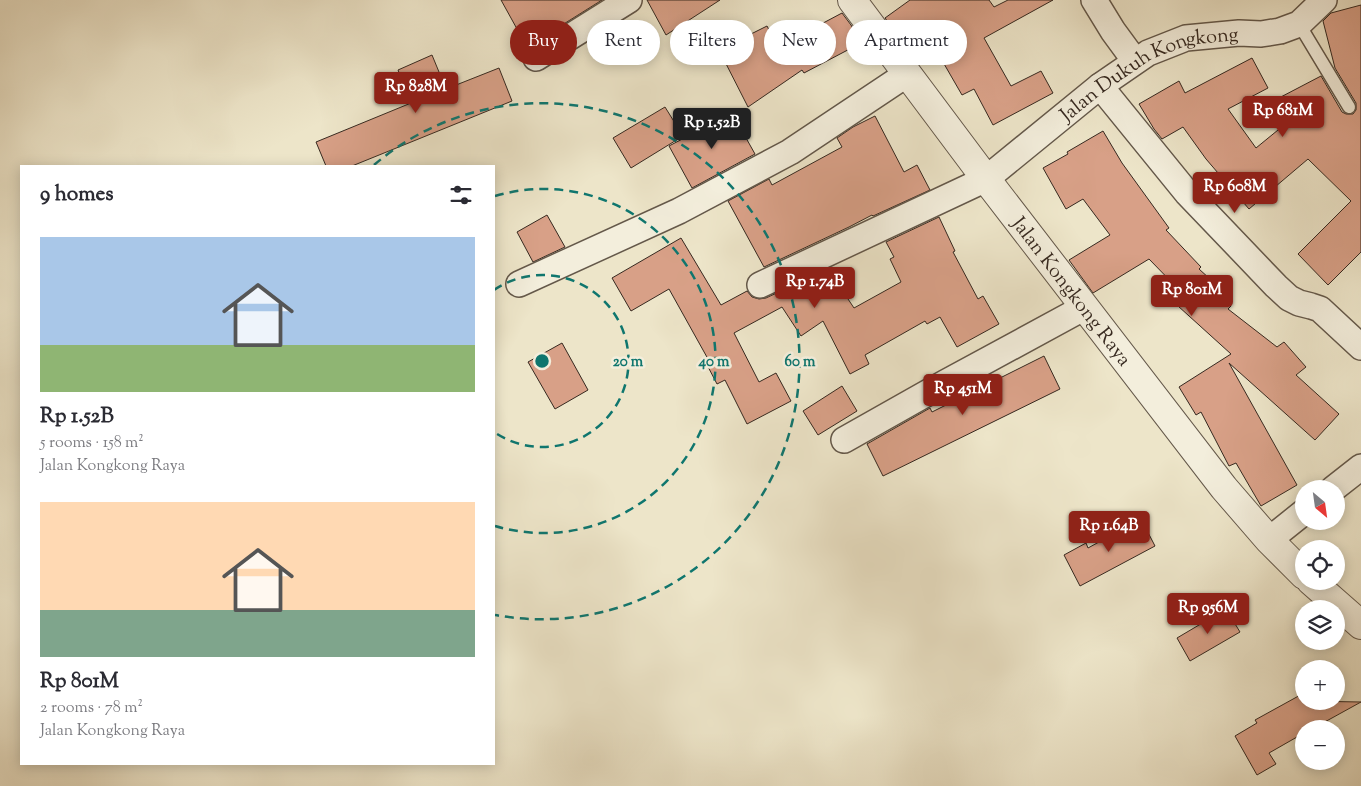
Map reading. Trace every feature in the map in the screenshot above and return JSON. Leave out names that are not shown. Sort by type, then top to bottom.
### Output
[{"type":"street","points":[[577,32],[628,0]]},
{"type":"street","name":"Jalan Kongkong Raya","points":[[852,0],[1224,488],[1269,540],[1295,566]]},
{"type":"street","points":[[1094,0],[1135,61]]},
{"type":"street","name":"Jalan Dukuh Kongkong","points":[[760,285],[986,178],[1100,86],[1148,53],[1186,38],[1239,33],[1261,34],[1280,31],[1311,8]]},
{"type":"street","points":[[518,284],[680,211],[790,152],[907,74]]},
{"type":"street","points":[[1100,86],[1187,193],[1276,286],[1289,298],[1320,310],[1361,347]]},
{"type":"street","points":[[844,440],[920,396],[1085,307]]},
{"type":"street","points":[[1344,480],[1361,467]]},
{"type":"street","points":[[1269,540],[1295,519]]},
{"type":"street","points":[[1321,590],[1361,625]]},
{"type":"lane","points":[[1311,8],[1349,107]]},
{"type":"building","points":[[501,0],[602,0],[570,20],[512,20]]},
{"type":"building","points":[[647,0],[720,0],[689,20],[670,20],[670,32],[666,35],[660,20],[658,20]]},
{"type":"building","points":[[910,0],[989,0],[994,7],[1008,0],[1053,0],[984,38],[1011,86],[1041,71],[1053,93],[993,125],[974,89],[962,95],[945,65],[967,65],[967,20],[886,20],[885,18]]},
{"type":"building","points":[[1361,5],[1361,252],[1328,285],[1298,254],[1351,201],[1308,159],[1249,209],[1206,159],[1183,127],[1162,139],[1139,104],[1179,81],[1185,93],[1252,58],[1268,88],[1228,109],[1256,148],[1289,121],[1277,99],[1321,76],[1342,112],[1353,114],[1356,110],[1356,103],[1335,68],[1323,21],[1331,13]]},
{"type":"building","points":[[842,13],[847,20],[846,51],[836,56],[836,20],[829,20]]},
{"type":"building","points":[[764,28],[764,65],[819,65],[804,73],[802,70],[748,107],[727,65],[754,65],[754,32]]},
{"type":"building","points":[[432,55],[446,89],[499,68],[512,101],[354,165],[326,165],[316,142],[411,103],[398,70]]},
{"type":"building","points":[[665,107],[683,136],[631,168],[613,138]]},
{"type":"building","points":[[732,113],[755,154],[692,188],[669,146]]},
{"type":"building","points":[[875,116],[904,172],[917,165],[930,190],[872,215],[764,267],[728,201],[769,179],[772,185],[842,147],[837,138],[853,127]]},
{"type":"building","points":[[1103,131],[1122,163],[1169,228],[1166,230],[1201,267],[1199,269],[1210,279],[1231,306],[1228,309],[1277,347],[1284,342],[1306,367],[1296,375],[1339,414],[1315,440],[1229,363],[1295,481],[1295,486],[1261,506],[1236,463],[1229,466],[1201,412],[1196,415],[1179,387],[1231,354],[1178,306],[1186,297],[1149,259],[1093,293],[1069,260],[1110,235],[1083,199],[1066,209],[1043,168],[1068,154],[1067,152]]},
{"type":"building","points":[[547,215],[565,247],[533,262],[517,232]]},
{"type":"building","points":[[939,217],[955,251],[953,252],[978,299],[983,296],[999,324],[957,347],[940,317],[927,324],[925,321],[865,355],[869,364],[850,374],[823,321],[801,336],[782,307],[734,333],[759,382],[776,373],[791,401],[747,424],[725,380],[717,384],[705,361],[708,359],[669,289],[631,311],[612,278],[681,238],[721,305],[747,291],[752,297],[766,298],[828,269],[854,308],[901,282],[890,259],[894,257],[886,242]]},
{"type":"building","points":[[562,343],[588,390],[555,409],[528,362]]},
{"type":"building","points":[[1044,356],[1060,389],[883,476],[867,444],[930,408],[932,412]]},
{"type":"building","points":[[842,386],[857,411],[818,435],[803,411]]},
{"type":"building","points":[[1141,519],[1155,546],[1080,586],[1064,555],[1086,543],[1088,548]]},
{"type":"building","points":[[1226,609],[1240,632],[1190,661],[1177,638]]},
{"type":"building","points":[[1295,698],[1295,710],[1345,710],[1345,702],[1361,702],[1328,720],[1295,720],[1295,738],[1269,753],[1276,764],[1257,775],[1235,736],[1257,723],[1255,720]]}]
